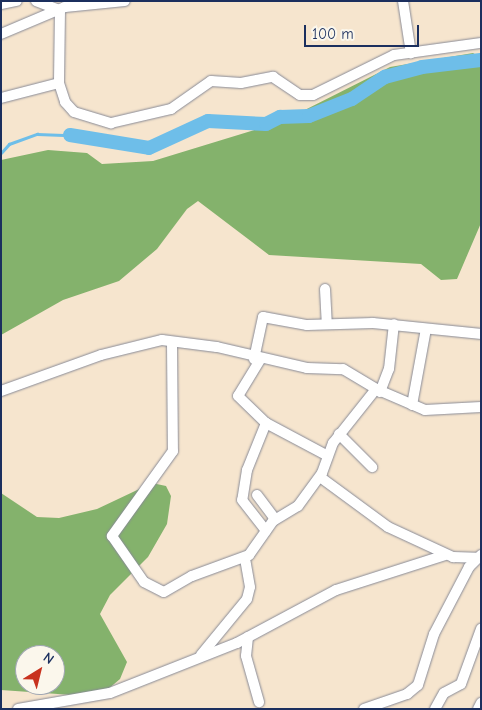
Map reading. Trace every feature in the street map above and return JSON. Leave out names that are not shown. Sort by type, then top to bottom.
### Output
[{"type":"street","points":[[1,4],[17,1]]},
{"type":"street","points":[[36,1],[60,10]]},
{"type":"street","points":[[1,34],[60,10],[125,1]]},
{"type":"street","points":[[403,1],[411,53]]},
{"type":"street","points":[[60,10],[59,83],[68,108],[110,123],[171,109],[210,81],[240,83],[273,77],[300,95],[313,95],[383,60],[411,53],[481,43]]},
{"type":"street","points":[[1,98],[59,83]]},
{"type":"street","points":[[325,289],[326,323]]},
{"type":"street","points":[[328,456],[266,423],[238,396],[257,360],[263,317],[307,326],[326,323],[394,324],[481,334]]},
{"type":"street","points":[[172,342],[172,451],[112,536],[144,582],[164,592],[192,576],[244,559],[275,519],[298,506],[320,477],[339,434],[378,390],[389,369],[394,324]]},
{"type":"street","points":[[412,405],[426,329]]},
{"type":"street","points":[[1,392],[101,355],[162,340],[217,347],[257,360],[343,369],[378,390],[425,410],[481,407]]},
{"type":"street","points":[[266,423],[247,470],[242,500],[266,531]]},
{"type":"street","points":[[339,434],[372,467]]},
{"type":"street","points":[[320,477],[373,518],[446,555]]},
{"type":"street","points":[[256,495],[275,519]]},
{"type":"street","points":[[18,709],[110,693],[248,637],[336,590],[446,555],[478,556],[430,643],[418,685],[407,694],[364,709]]},
{"type":"street","points":[[201,655],[247,598],[250,586],[244,559]]},
{"type":"street","points":[[435,709],[444,693],[460,684],[481,629]]},
{"type":"street","points":[[248,637],[246,656],[259,702]]},
{"type":"street","points":[[478,709],[481,703]]},
{"type":"green space","points":[[473,53],[481,58],[481,223],[457,279],[441,280],[421,264],[269,255],[198,201],[187,209],[157,249],[119,281],[63,300],[1,335],[1,160],[48,150],[87,153],[102,164],[153,161],[281,122],[390,67]]},
{"type":"green space","points":[[152,483],[166,486],[171,496],[167,524],[148,557],[110,595],[100,614],[127,662],[120,679],[107,690],[65,695],[65,645],[15,645],[15,691],[1,690],[1,493],[37,517],[59,518],[97,509]]},
{"type":"waterway","points":[[70,135],[149,148],[208,121],[266,124],[280,117],[309,116],[352,99],[385,77],[422,67],[481,60]]},
{"type":"waterway","points":[[1,153],[9,144],[37,134],[70,135]]}]
